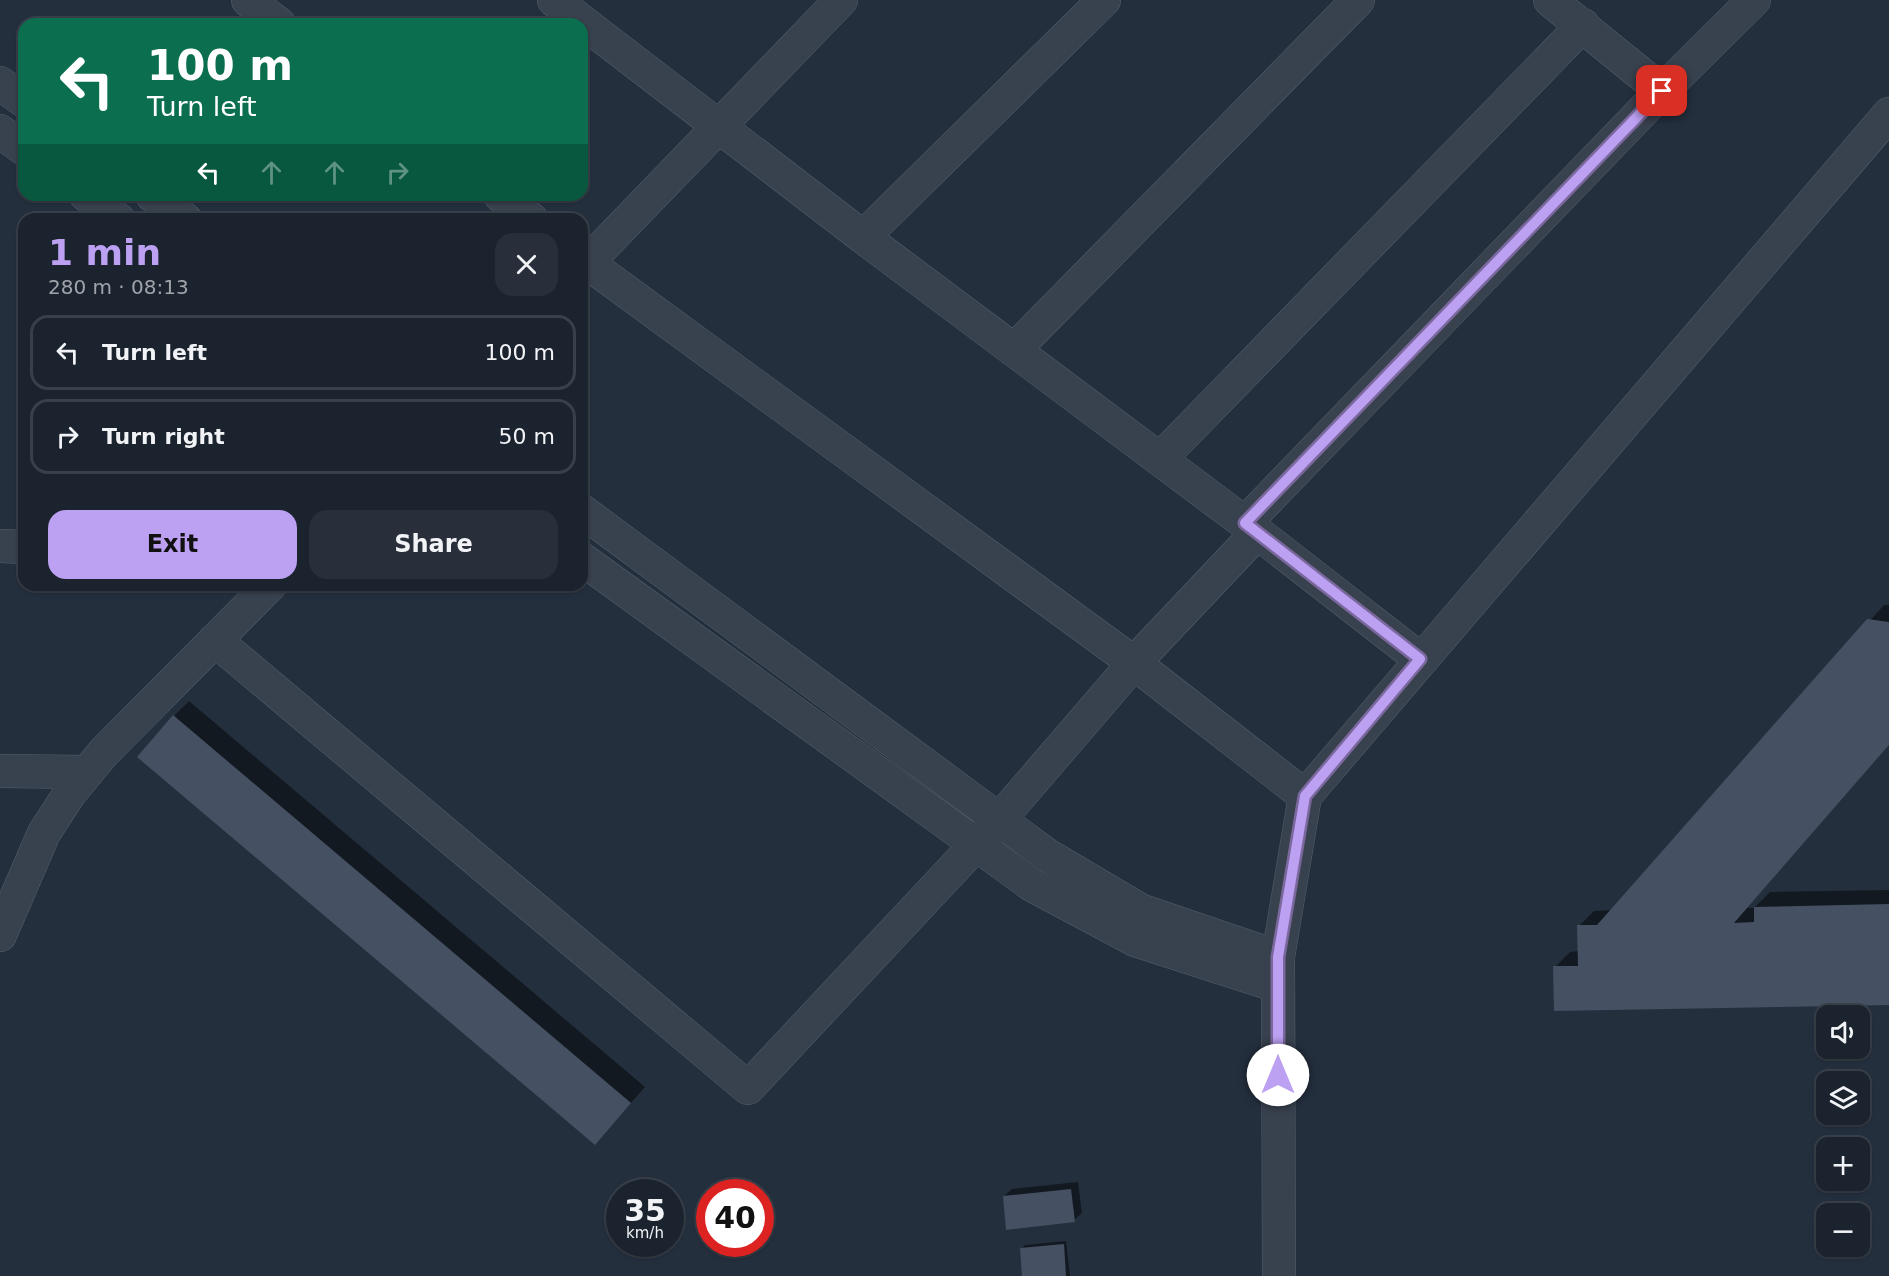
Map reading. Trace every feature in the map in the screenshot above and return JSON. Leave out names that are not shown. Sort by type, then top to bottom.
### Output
[{"type":"street","points":[[248,0],[271,18]]},
{"type":"street","points":[[554,0],[578,18]]},
{"type":"street","points":[[588,259],[841,0]]},
{"type":"street","points":[[863,237],[1104,0]]},
{"type":"street","points":[[1014,350],[1358,0]]},
{"type":"street","points":[[1550,0],[1662,91]]},
{"type":"street","points":[[215,640],[748,1089],[999,820],[1251,528],[1662,91],[1754,0]]},
{"type":"street","points":[[1160,459],[1583,25]]},
{"type":"street","points":[[588,26],[863,237],[1251,528],[1420,659]]},
{"type":"street","points":[[0,83],[18,96]]},
{"type":"street","points":[[1279,1276],[1278,971],[1305,796],[1889,114]]},
{"type":"street","points":[[0,132],[18,145]]},
{"type":"street","points":[[94,201],[110,213]]},
{"type":"street","points":[[160,201],[177,213]]},
{"type":"street","points":[[508,201],[523,213]]},
{"type":"street","points":[[588,266],[1134,663],[1305,796]]},
{"type":"street","points":[[588,515],[1047,855],[1140,910],[1278,971]]},
{"type":"street","points":[[0,546],[18,547]]},
{"type":"street","points":[[588,564],[1032,885],[1135,940],[1278,971]]},
{"type":"street","points":[[0,936],[45,833],[70,793],[104,752],[264,591]]},
{"type":"street","points":[[0,771],[87,772]]},
{"type":"building","points":[[1867,619],[1889,622],[1889,745],[1734,923],[1754,922],[1754,907],[1889,904],[1889,1005],[1554,1011],[1553,966],[1578,966],[1577,925],[1597,925]]},
{"type":"building","points":[[173,715],[631,1103],[595,1145],[137,757]]},
{"type":"building","points":[[1071,1189],[1075,1222],[1006,1230],[1003,1196]]},
{"type":"building","points":[[1064,1244],[1066,1276],[1022,1276],[1020,1248]]},
{"type":"route","points":[[1278,1075],[1278,957],[1305,796],[1420,659],[1245,523],[1662,91]]}]
